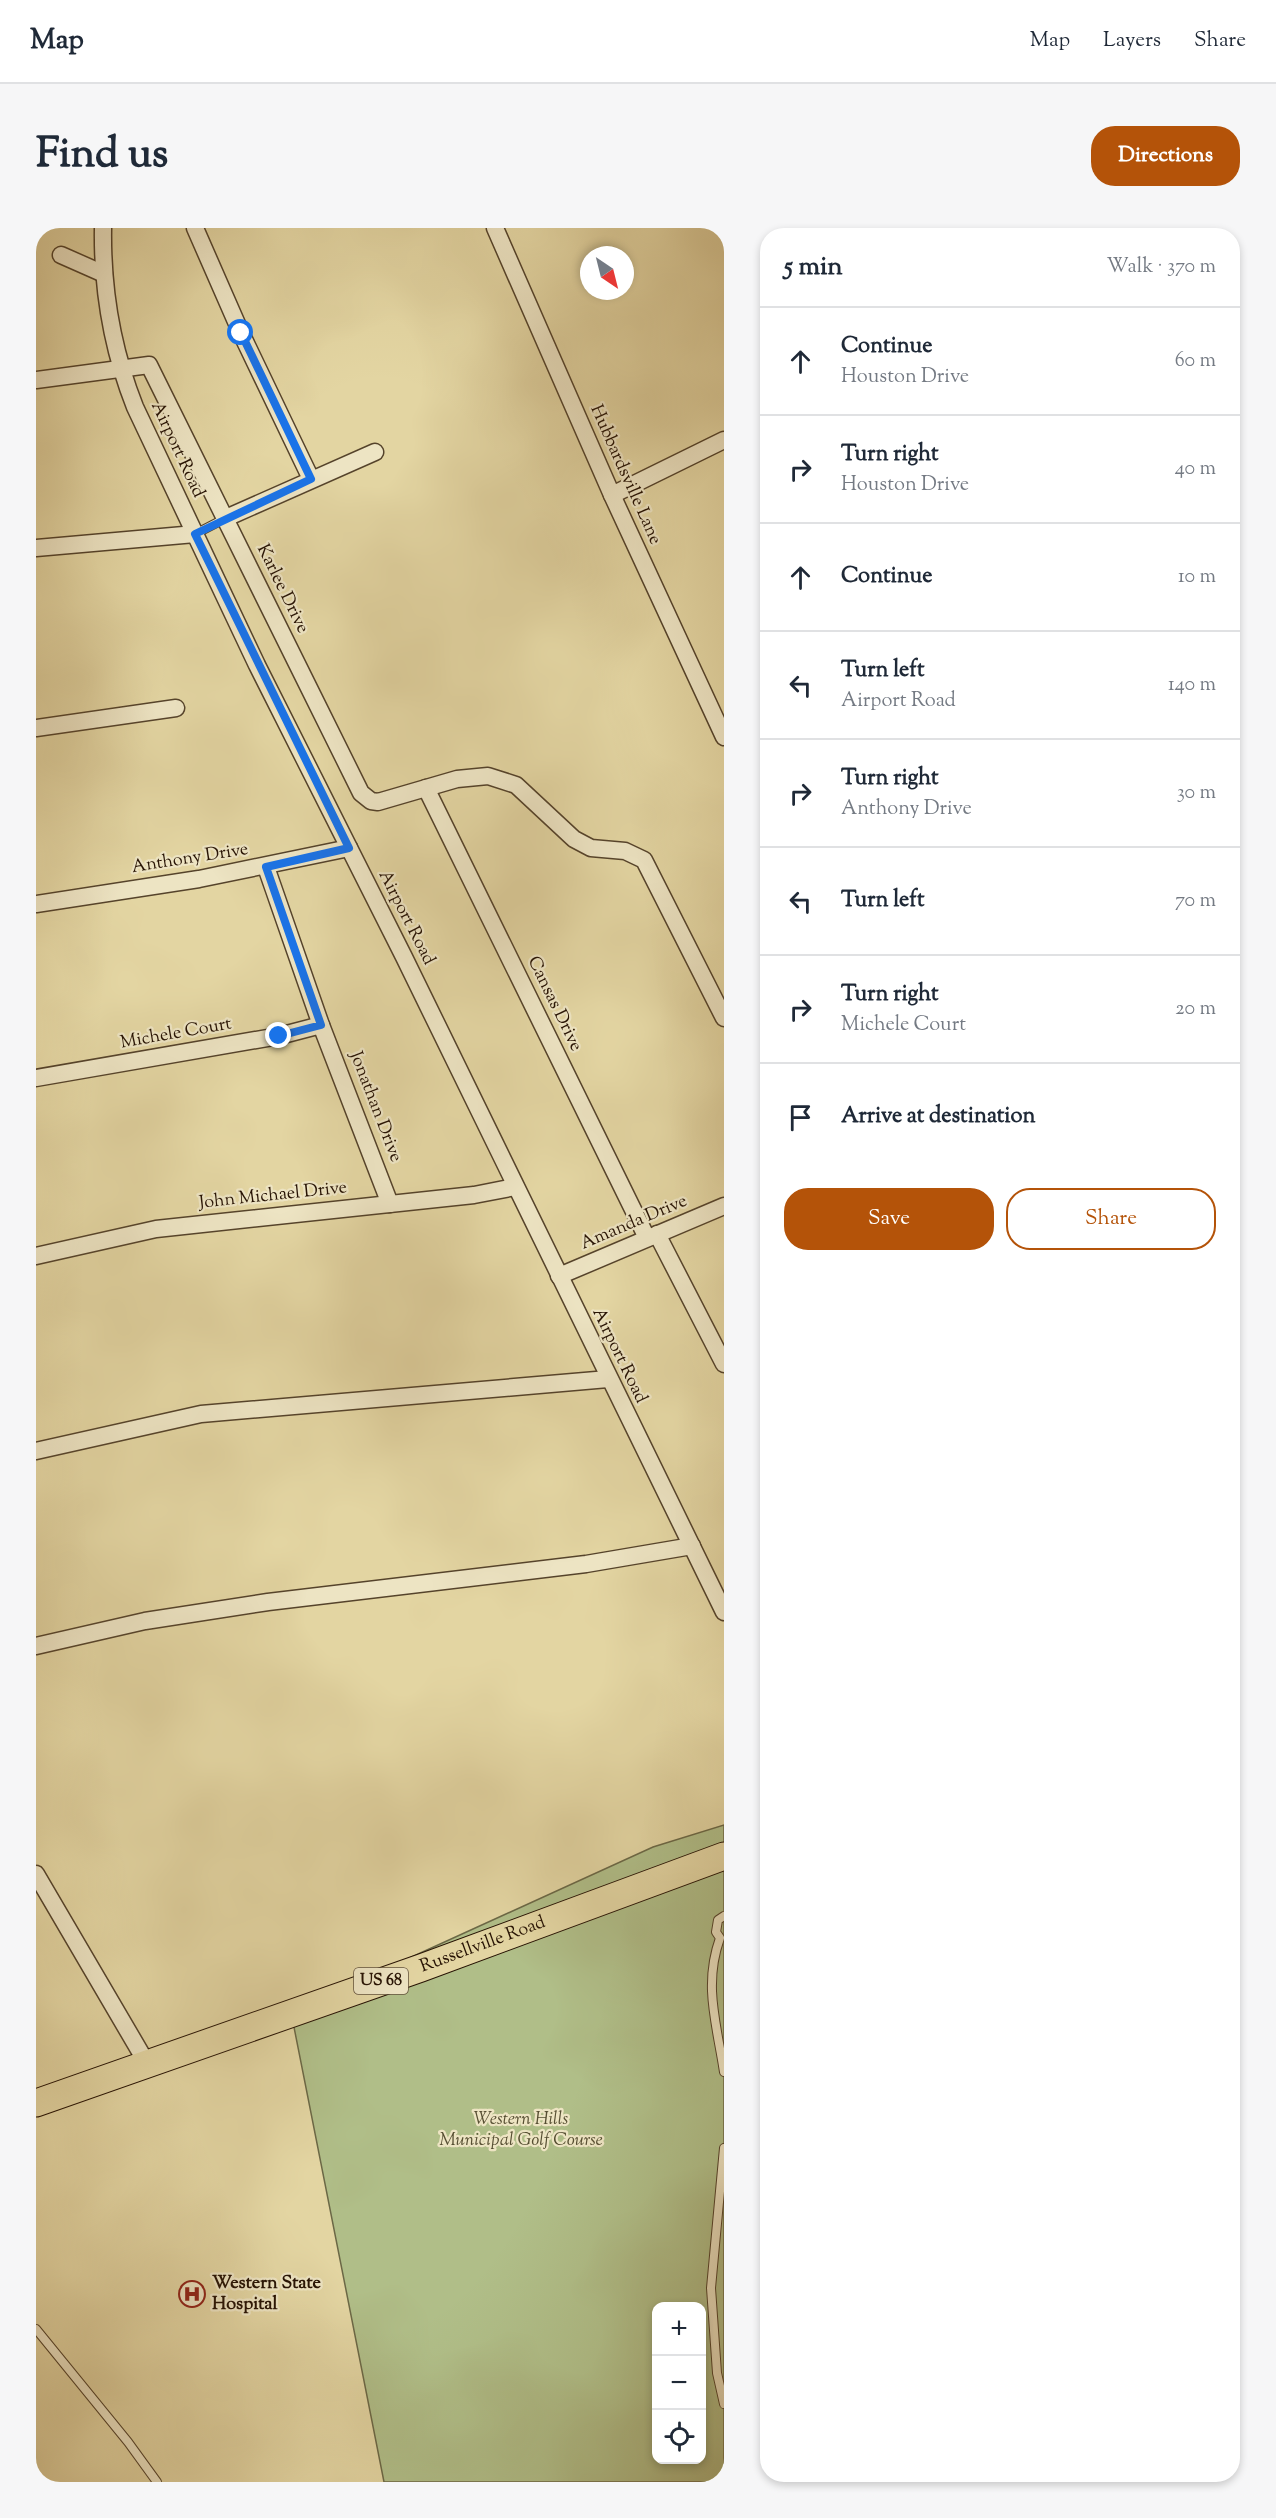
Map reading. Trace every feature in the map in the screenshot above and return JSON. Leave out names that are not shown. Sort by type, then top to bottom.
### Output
[{"type":"main road","name":"Russellville Road","points":[[36,2092],[724,1846]]},
{"type":"main road","name":"Russellville Road","points":[[36,2103],[421,1968],[724,1856]]},
{"type":"street","name":"Airport Road","points":[[103,228],[104,274],[109,321],[120,370],[195,534],[724,1612]]},
{"type":"street","points":[[195,228],[241,333],[311,479]]},
{"type":"street","name":"Hubbardsville Lane","points":[[500,230],[612,495],[724,737]]},
{"type":"street","points":[[61,255],[104,274]]},
{"type":"street","name":"Karlee Drive","points":[[120,370],[150,365],[361,793],[371,801],[378,802],[426,788]]},
{"type":"street","points":[[36,380],[120,370]]},
{"type":"street","points":[[612,495],[724,440]]},
{"type":"street","points":[[226,518],[375,452]]},
{"type":"street","points":[[36,548],[195,534]]},
{"type":"street","points":[[36,728],[176,708]]},
{"type":"street","points":[[426,788],[457,779],[488,776],[516,785],[574,839],[591,848],[625,851],[644,860],[724,1018]]},
{"type":"street","name":"Cansas Drive","points":[[426,788],[652,1236],[719,1344],[724,1364]]},
{"type":"street","name":"Anthony Drive","points":[[36,904],[266,867],[349,848]]},
{"type":"street","name":"Jonathan Drive","points":[[266,867],[321,1025],[390,1204]]},
{"type":"street","name":"Michele Court","points":[[36,1078],[279,1036],[321,1025]]},
{"type":"street","name":"John Michael Drive","points":[[36,1256],[156,1229],[474,1195],[515,1187]]},
{"type":"street","name":"Amanda Drive","points":[[560,1276],[724,1206]]},
{"type":"street","points":[[36,1451],[201,1414],[608,1379]]},
{"type":"street","points":[[36,1646],[145,1621],[257,1603],[586,1564],[692,1546]]},
{"type":"street","points":[[36,1874],[142,2055]]},
{"type":"lane","points":[[195,534],[226,518]]},
{"type":"lane","points":[[724,1916],[718,1920],[716,1932],[720,1938],[713,1957],[710,1987],[724,2072]]},
{"type":"lane","points":[[724,2148],[711,2288],[717,2373],[724,2404]]},
{"type":"lane","points":[[36,2329],[128,2442],[157,2482]]},
{"type":"green space","name":"Western Hills Municipal Golf Course","points":[[724,1825],[724,2482],[384,2482],[291,2012],[653,1847]]},
{"type":"place","name":"Western State Hospital","points":[[192,2294]]},
{"type":"route","points":[[241,333],[311,479],[195,534],[349,848],[266,867],[321,1025],[279,1036]]}]
